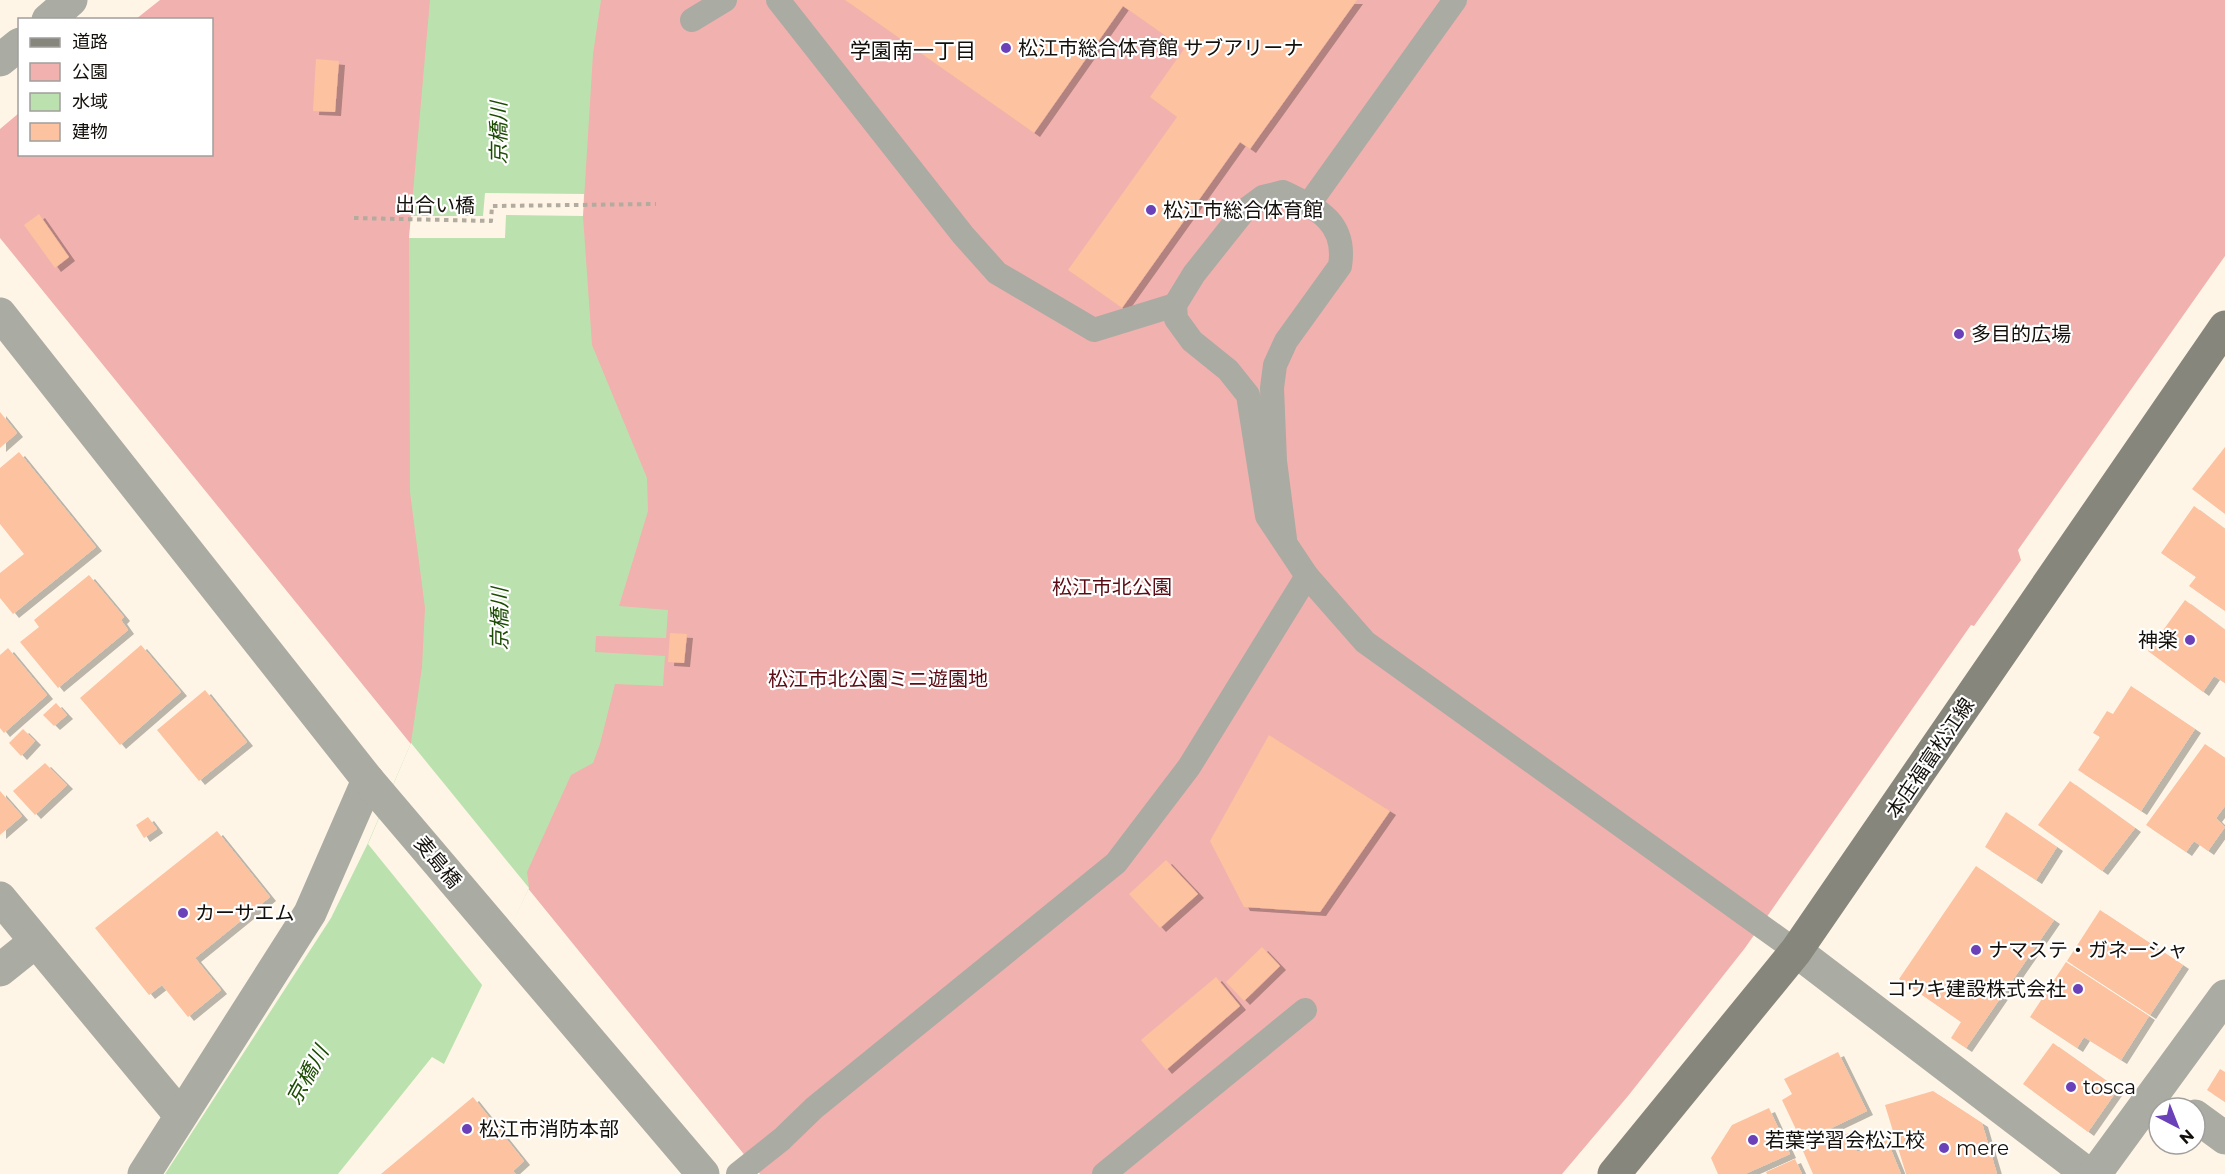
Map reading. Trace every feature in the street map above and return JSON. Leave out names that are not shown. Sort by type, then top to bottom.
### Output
[{"type":"main road","name":"本庄福富松江線","points":[[1614,1174],[1796,951],[2220,345]]},
{"type":"street","points":[[0,60],[18,46]]},
{"type":"street","name":"麦島橋","points":[[0,315],[368,780],[703,1174]]},
{"type":"street","points":[[144,1174],[310,913],[368,780]]},
{"type":"street","points":[[0,898],[180,1115]]},
{"type":"street","points":[[0,970],[36,942]]},
{"type":"street","points":[[1796,951],[2088,1174]]},
{"type":"street","points":[[2174,1096],[2225,996]]},
{"type":"street","points":[[2095,1174],[2147,1123]]},
{"type":"street","points":[[2207,1125],[2225,1138]]},
{"type":"lane","points":[[692,20],[725,0]]},
{"type":"lane","points":[[778,0],[963,235],[997,273],[1094,330],[1175,305]]},
{"type":"lane","points":[[1309,204],[1455,0]]},
{"type":"lane","points":[[1285,539],[1275,461],[1272,388],[1275,365],[1286,341],[1340,266],[1342,252],[1340,238],[1332,223],[1309,204],[1283,192],[1263,197],[1244,211],[1194,274],[1175,305],[1176,319],[1183,330],[1228,370],[1248,395],[1267,516],[1285,539],[1307,576],[1365,642],[1796,951]]},
{"type":"lane","points":[[738,1174],[782,1139],[832,1093],[1116,863],[1189,767],[1307,576]]},
{"type":"lane","points":[[1104,1174],[1305,1010]]},
{"type":"path","name":"出合い橋","points":[[354,219],[491,221],[492,206],[656,204]]},
{"type":"green space","name":"松江市北公園","points":[[160,0],[2225,0],[2225,256],[2018,550],[2021,560],[1974,626],[1971,625],[1745,948],[1628,1096],[1562,1174],[760,1174],[0,238],[0,129],[18,114],[18,156],[213,156],[213,18],[137,18]]},
{"type":"water","name":"京橋川","points":[[430,0],[601,0],[593,54],[583,216],[592,345],[647,478],[648,511],[619,606],[668,610],[666,638],[596,636],[595,652],[665,656],[663,686],[615,684],[593,763],[571,775],[527,872],[529,888],[444,1064],[432,1057],[338,1174],[165,1174],[331,918],[368,843],[411,743],[422,667],[425,608],[410,492],[409,238]]},
{"type":"pier","points":[[485,193],[584,194],[583,216],[506,215],[505,238],[409,238],[411,216],[483,216]]},
{"type":"pier","points":[[411,743],[529,888],[483,986],[368,844]]},
{"type":"building","name":"松江市総合体育館","points":[[845,0],[1357,0],[1250,149],[1240,142],[1122,308],[1068,270],[1177,117],[1150,97],[1184,49],[1123,6],[1034,133]]},
{"type":"building","points":[[316,59],[339,61],[335,112],[313,111]]},
{"type":"building","points":[[39,214],[69,257],[55,268],[24,225]]},
{"type":"building","points":[[0,412],[17,433],[0,448]]},
{"type":"building","points":[[2225,447],[2225,514],[2192,489]]},
{"type":"building","points":[[19,452],[96,547],[13,614],[0,598],[0,573],[24,554],[0,524],[0,468]]},
{"type":"building","points":[[2194,506],[2225,529],[2225,611],[2189,586],[2196,577],[2161,553]]},
{"type":"building","points":[[89,575],[124,617],[121,620],[128,630],[58,688],[20,642],[39,627],[34,620]]},
{"type":"building","name":"神楽","points":[[2185,600],[2225,630],[2225,683],[2214,676],[2203,692],[2148,651]]},
{"type":"building","points":[[670,633],[687,634],[684,663],[668,662]]},
{"type":"building","points":[[141,645],[181,692],[120,745],[80,698]]},
{"type":"building","points":[[8,648],[47,695],[4,733],[0,728],[0,655]]},
{"type":"building","points":[[2131,686],[2195,729],[2141,811],[2078,770],[2100,737],[2093,733],[2107,711],[2113,714]]},
{"type":"building","points":[[205,690],[247,742],[199,781],[157,730]]},
{"type":"building","points":[[56,703],[67,715],[54,726],[43,715]]},
{"type":"building","points":[[23,729],[35,741],[21,756],[9,743]]},
{"type":"building","points":[[1269,735],[1390,811],[1320,912],[1244,907],[1210,841]]},
{"type":"building","points":[[2205,744],[2225,758],[2225,806],[2216,818],[2225,827],[2208,851],[2194,841],[2186,852],[2146,825]]},
{"type":"building","points":[[45,763],[67,785],[35,815],[13,791]]},
{"type":"building","points":[[2070,781],[2135,828],[2102,871],[2038,825]]},
{"type":"building","points":[[0,791],[22,816],[0,835]]},
{"type":"building","points":[[2006,812],[2057,847],[2036,880],[1985,847]]},
{"type":"building","points":[[148,817],[157,829],[144,838],[136,825]]},
{"type":"building","name":"カーサエム","points":[[217,831],[270,897],[195,958],[221,990],[188,1017],[162,985],[149,995],[95,928]]},
{"type":"building","points":[[1166,860],[1198,894],[1160,928],[1129,894]]},
{"type":"building","name":"ナマステ・ガネーシャ","points":[[1976,866],[2054,920],[1966,1048],[1951,1038],[1961,1022],[1899,979]]},
{"type":"building","points":[[2100,910],[2183,965],[2150,1015],[2067,961]]},
{"type":"building","points":[[1262,947],[1280,966],[1244,1001],[1226,982]]},
{"type":"building","name":"コウキ建設株式会社","points":[[2066,962],[2149,1016],[2121,1060],[2084,1037],[2077,1048],[2030,1017]]},
{"type":"building","points":[[1216,977],[1240,1006],[1166,1070],[1141,1040]]},
{"type":"building","name":"tosca","points":[[2053,1043],[2118,1089],[2088,1132],[2023,1084]]},
{"type":"building","points":[[1838,1052],[1867,1111],[1802,1142],[1782,1100],[1792,1094],[1784,1079]]},
{"type":"building","points":[[2220,1069],[2225,1072],[2225,1102],[2207,1090]]},
{"type":"building","name":"mere","points":[[1933,1091],[1982,1123],[1997,1174],[1906,1174],[1885,1105]]},
{"type":"building","name":"松江市消防本部","points":[[473,1097],[524,1161],[513,1171],[516,1174],[381,1174]]},
{"type":"building","name":"若葉学習会松江校","points":[[1769,1108],[1790,1154],[1745,1174],[1718,1174],[1711,1158],[1732,1125]]},
{"type":"building","points":[[1849,1133],[1857,1152],[1887,1140],[1901,1174],[1813,1174],[1803,1151]]},
{"type":"building","points":[[1795,1159],[1802,1174],[1767,1174],[1766,1172]]},
{"type":"place","name":"松江市総合体育館 サブアリーナ","points":[[1006,48]]},
{"type":"place","name":"松江市総合体育館","points":[[1151,210]]},
{"type":"place","name":"多目的広場","points":[[1959,334]]},
{"type":"place","name":"神楽","points":[[2190,640]]},
{"type":"place","name":"カーサエム","points":[[183,913]]},
{"type":"place","name":"ナマステ・ガネーシャ","points":[[1976,950]]},
{"type":"place","name":"コウキ建設株式会社","points":[[2078,989]]},
{"type":"place","name":"tosca","points":[[2071,1087]]},
{"type":"place","name":"松江市消防本部","points":[[467,1129]]},
{"type":"place","name":"若葉学習会松江校","points":[[1753,1140]]},
{"type":"place","name":"mere","points":[[1944,1148]]},
{"type":"district","name":"学園南一丁目","points":[[913,50]]},
{"type":"park label","name":"松江市北公園ミニ遊園地","points":[[878,679]]}]
